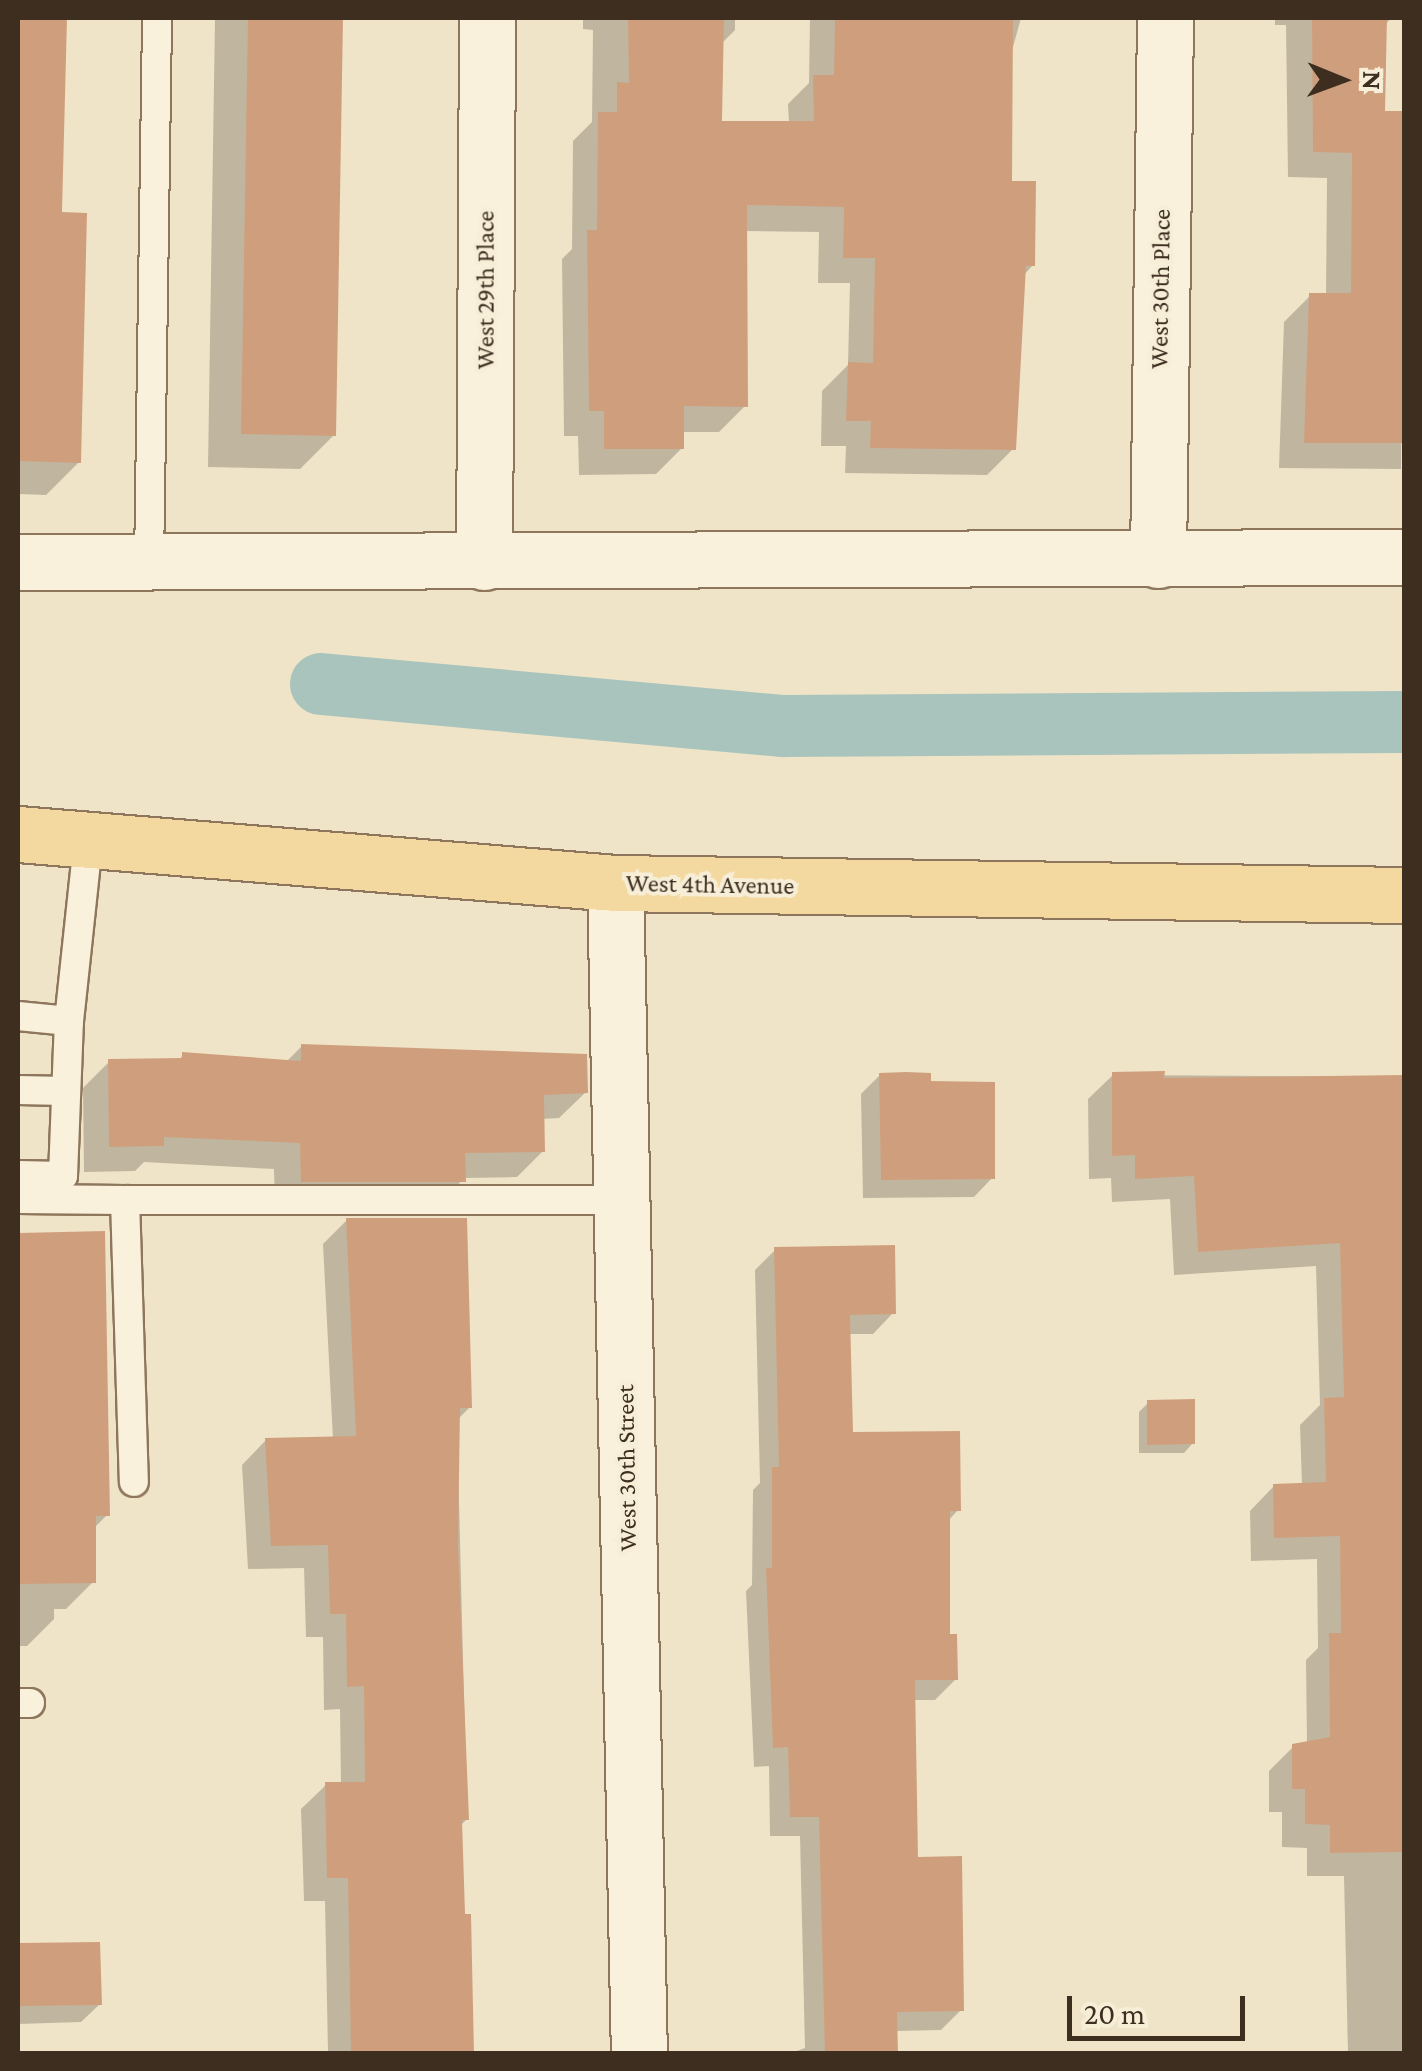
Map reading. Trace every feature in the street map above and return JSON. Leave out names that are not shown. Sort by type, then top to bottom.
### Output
[{"type":"main road","name":"West 4th Avenue","points":[[18,834],[88,843],[615,882],[1404,894]]},
{"type":"street","name":"West 29th Place","points":[[484,562],[487,18]]},
{"type":"street","name":"West 30th Place","points":[[1158,560],[1164,18]]},
{"type":"street","points":[[18,562],[149,565],[1404,557]]},
{"type":"street","name":"West 30th Street","points":[[615,882],[639,2054]]},
{"type":"lane","points":[[149,565],[158,18]]},
{"type":"lane","points":[[18,1175],[63,1176],[69,1021],[88,843]]},
{"type":"lane","points":[[18,1016],[69,1021]]},
{"type":"lane","points":[[18,1090],[65,1091]]},
{"type":"lane","points":[[18,1200],[621,1200]]},
{"type":"lane","points":[[125,1200],[134,1482]]},
{"type":"building","points":[[18,18],[67,18],[62,212],[87,213],[81,463],[18,461]]},
{"type":"building","points":[[248,18],[343,18],[336,436],[241,434]]},
{"type":"building","points":[[628,18],[724,18],[722,121],[814,121],[813,75],[834,75],[835,18],[1013,18],[1012,181],[1036,181],[1035,266],[1026,266],[1016,450],[870,448],[871,421],[846,421],[848,362],[873,363],[875,258],[843,258],[844,207],[747,205],[748,407],[684,406],[684,449],[604,449],[604,411],[589,411],[587,230],[597,230],[598,112],[617,112],[617,82],[629,83]]},
{"type":"building","points":[[1312,18],[1387,18],[1385,111],[1404,111],[1404,443],[1304,443],[1309,293],[1351,293],[1352,153],[1313,152]]},
{"type":"building","points":[[301,1044],[587,1054],[588,1093],[544,1095],[545,1152],[465,1153],[466,1182],[301,1182],[300,1143],[164,1137],[164,1146],[109,1147],[108,1059],[182,1058],[182,1052],[301,1061]]},
{"type":"building","points":[[1165,1071],[1164,1078],[1404,1075],[1404,1852],[1330,1853],[1330,1825],[1305,1824],[1305,1789],[1292,1789],[1292,1744],[1330,1737],[1329,1633],[1341,1633],[1340,1536],[1274,1538],[1273,1484],[1326,1482],[1324,1398],[1344,1397],[1340,1243],[1198,1252],[1194,1176],[1135,1179],[1135,1155],[1112,1156],[1112,1072]]},
{"type":"building","points":[[879,1073],[931,1073],[931,1081],[995,1082],[995,1179],[881,1180]]},
{"type":"building","points":[[346,1218],[467,1218],[472,1408],[460,1408],[458,1544],[469,1820],[462,1820],[465,1914],[471,1914],[474,2054],[351,2054],[348,1878],[327,1878],[325,1782],[365,1782],[364,1686],[347,1687],[346,1614],[330,1614],[328,1545],[271,1546],[265,1438],[356,1436]]},
{"type":"building","points":[[105,1231],[110,1516],[96,1516],[96,1583],[18,1584],[18,1233]]},
{"type":"building","points":[[895,1245],[896,1314],[850,1315],[853,1432],[960,1431],[961,1511],[950,1511],[950,1634],[957,1634],[958,1680],[915,1680],[918,1857],[962,1856],[964,2011],[897,2012],[898,2054],[825,2054],[819,1817],[790,1817],[788,1747],[773,1748],[766,1568],[772,1568],[772,1467],[779,1467],[774,1247]]},
{"type":"building","points":[[1195,1399],[1195,1444],[1147,1445],[1147,1400]]},
{"type":"building","points":[[100,1942],[102,2005],[18,2006],[18,1943]]},
{"type":"waterway","points":[[321,684],[784,726],[1404,722]]}]
